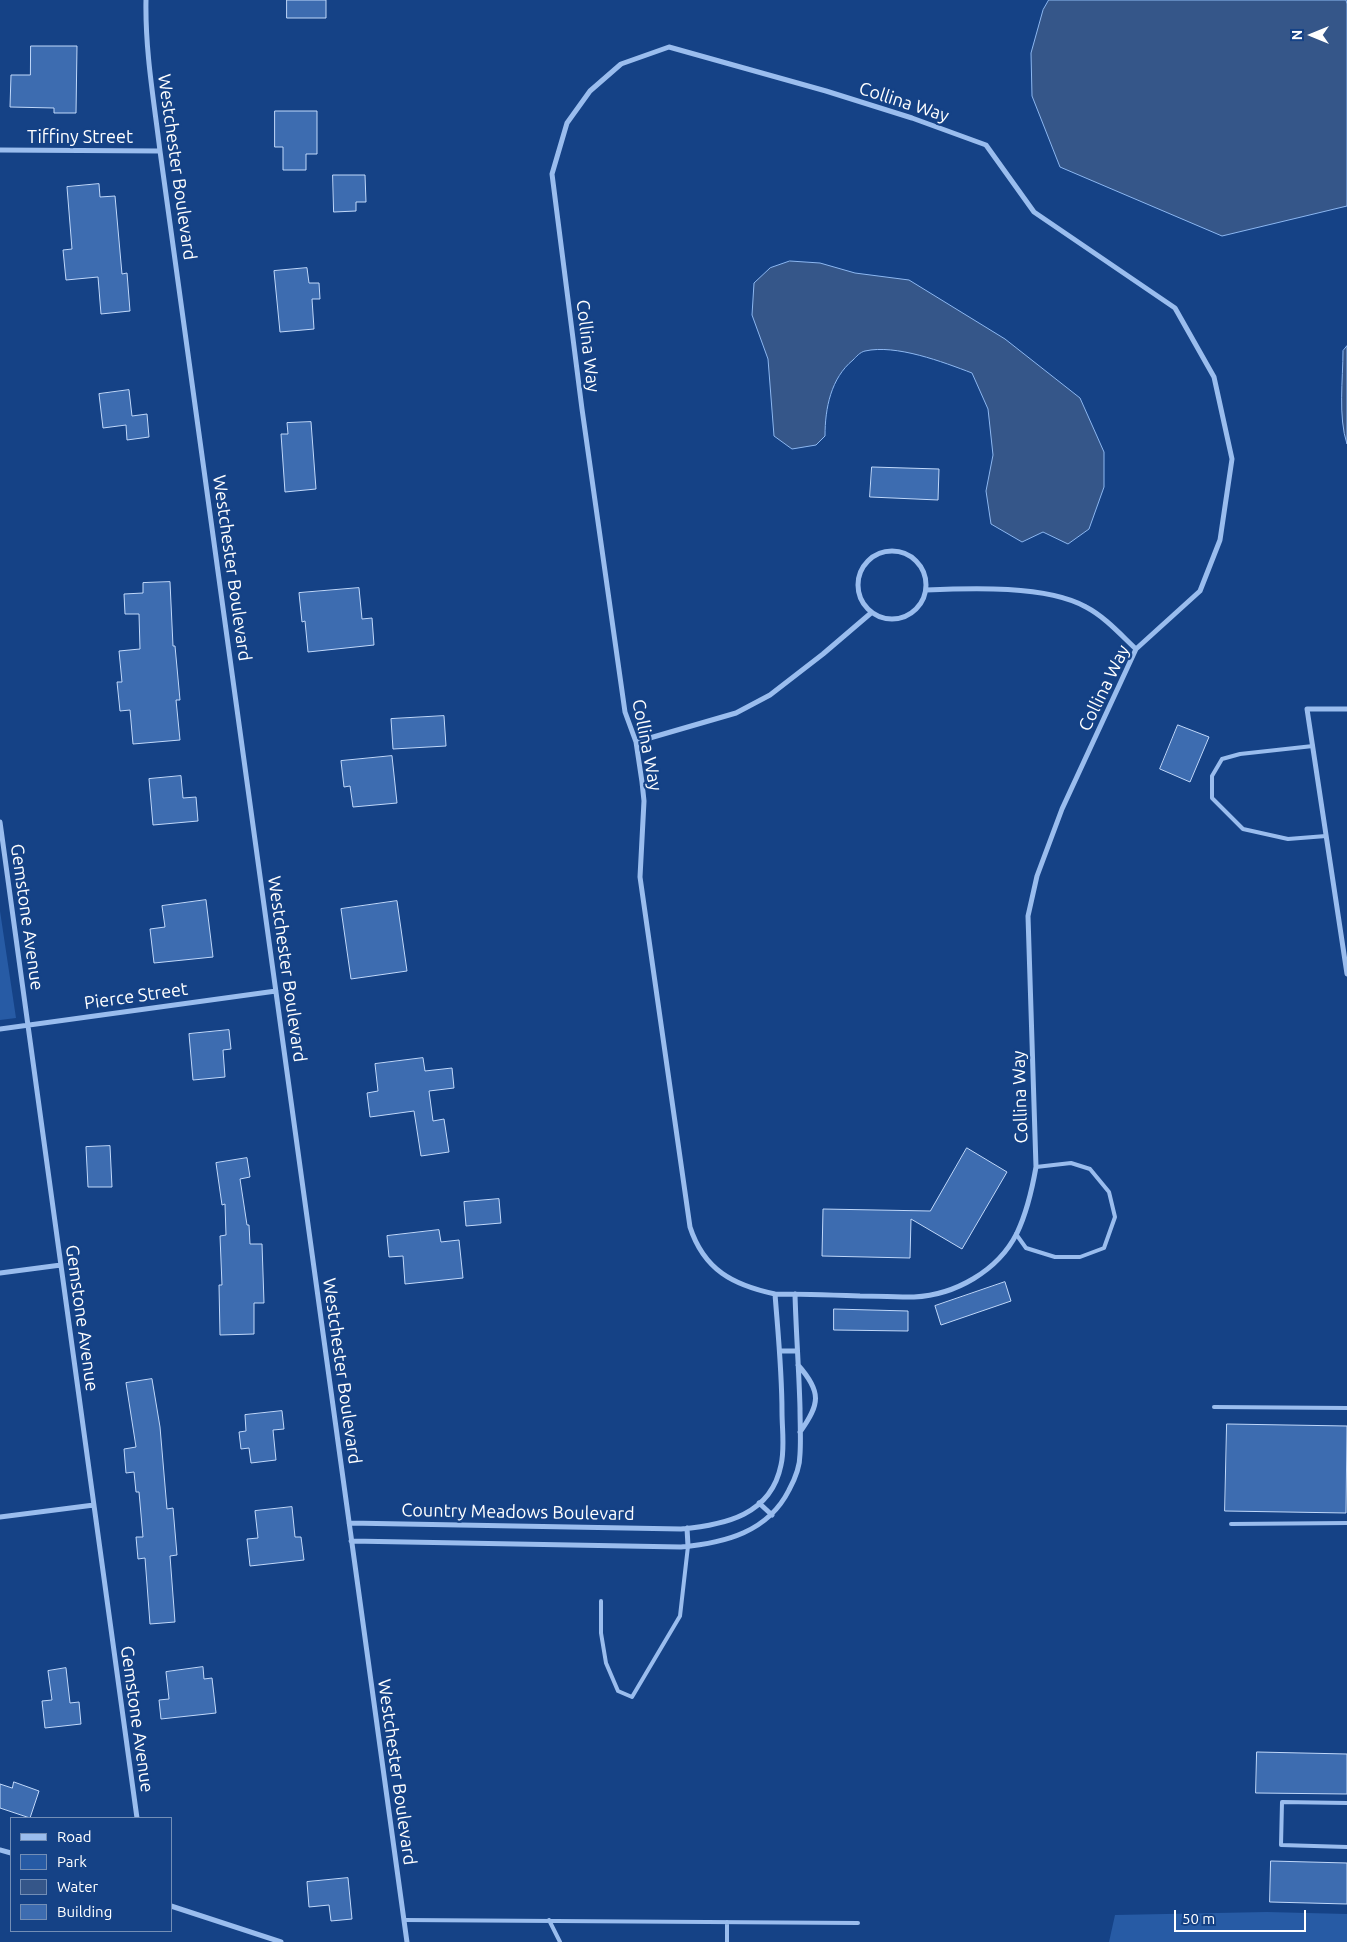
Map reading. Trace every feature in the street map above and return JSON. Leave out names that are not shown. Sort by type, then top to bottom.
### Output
[{"type":"street","name":"Westchester Boulevard","points":[[146,0],[148,54],[160,151],[407,1942]]},
{"type":"street","name":"Collina Way","points":[[669,47],[912,118],[986,145],[1034,212],[1175,308],[1214,377],[1232,459],[1220,540],[1200,591],[1136,649],[1062,809],[1037,876],[1028,916],[1036,1167],[1029,1203],[1016,1234],[1000,1256],[980,1275],[940,1292],[915,1297],[776,1294],[736,1283],[713,1266],[700,1252],[690,1227],[640,877],[644,801],[636,742],[625,712],[582,409],[552,174],[567,123],[590,91],[621,64],[669,47]]},
{"type":"street","name":"Tiffiny Street","points":[[0,150],[160,151]]},
{"type":"street","points":[[895,551],[913,558],[924,574],[926,590],[922,602],[916,610],[908,616],[889,620],[871,613],[860,597],[858,587],[862,568],[868,561],[876,555],[895,551]]},
{"type":"street","points":[[926,590],[997,590],[1045,593],[1066,598],[1086,607],[1105,620],[1136,649]]},
{"type":"street","points":[[636,742],[736,712],[770,695],[823,654],[871,613]]},
{"type":"street","points":[[1347,709],[1307,709],[1347,974]]},
{"type":"street","name":"Gemstone Avenue","points":[[0,822],[137,1817]]},
{"type":"street","name":"Pierce Street","points":[[0,1029],[276,991]]},
{"type":"street","points":[[0,1273],[61,1265]]},
{"type":"street","name":"Country Meadows Boulevard","points":[[349,1523],[687,1528],[720,1524],[752,1510],[770,1491],[778,1478],[782,1463],[782,1393],[776,1294]]},
{"type":"street","name":"Country Meadows Boulevard","points":[[351,1541],[688,1546],[707,1545],[743,1534],[762,1524],[784,1501],[793,1483],[800,1454],[794,1294]]},
{"type":"street","points":[[780,1351],[797,1350]]},
{"type":"street","name":"Country Meadows Boulevard","points":[[798,1365],[814,1389],[816,1402],[813,1414],[800,1433]]},
{"type":"street","points":[[759,1503],[772,1515]]},
{"type":"street","points":[[0,1518],[94,1504]]},
{"type":"street","points":[[687,1528],[688,1546]]},
{"type":"street","points":[[172,1906],[281,1942]]},
{"type":"lane","points":[[1313,746],[1240,754],[1222,759],[1212,776],[1212,798],[1243,829],[1288,839],[1326,836]]},
{"type":"lane","points":[[1016,1234],[1026,1248],[1055,1257],[1080,1257],[1104,1248],[1115,1217],[1109,1192],[1090,1170],[1071,1163],[1036,1167]]},
{"type":"lane","points":[[1214,1407],[1347,1408]]},
{"type":"lane","points":[[1231,1524],[1347,1523]]},
{"type":"lane","points":[[601,1601],[601,1633],[606,1663],[618,1690],[632,1697],[680,1616],[688,1546]]},
{"type":"lane","points":[[1347,1803],[1282,1802],[1281,1845],[1347,1847]]},
{"type":"lane","points":[[404,1920],[858,1923]]},
{"type":"lane","points":[[549,1920],[560,1942]]},
{"type":"lane","points":[[727,1922],[727,1942]]},
{"type":"green space","points":[[0,911],[16,1018],[0,1020]]},
{"type":"green space","points":[[1267,1912],[1347,1914],[1347,1942],[1109,1942],[1115,1915]]},
{"type":"water","points":[[1049,0],[1346,0],[1347,206],[1222,236],[1060,167],[1032,96],[1031,53],[1043,10]]},
{"type":"water","points":[[790,261],[820,263],[855,273],[909,280],[1005,339],[1080,398],[1104,452],[1104,487],[1089,529],[1068,544],[1043,532],[1022,542],[991,524],[986,491],[993,455],[988,409],[972,373],[934,359],[891,350],[877,349],[863,352],[845,367],[834,385],[826,415],[825,436],[816,445],[792,449],[774,436],[768,359],[752,315],[754,283],[770,268]]},
{"type":"water","points":[[1347,346],[1347,444],[1344,433],[1342,398],[1343,351]]},
{"type":"building","points":[[287,0],[326,0],[326,18],[287,18]]},
{"type":"building","points":[[31,46],[77,46],[76,113],[54,113],[54,108],[10,107],[11,75],[30,75]]},
{"type":"building","points":[[275,111],[317,111],[317,154],[306,154],[306,170],[283,170],[283,147],[275,147]]},
{"type":"building","points":[[333,175],[365,175],[366,202],[356,202],[356,211],[334,212]]},
{"type":"building","points":[[99,184],[100,197],[115,196],[122,274],[127,273],[130,311],[101,314],[98,277],[66,280],[63,250],[72,249],[67,187]]},
{"type":"building","points":[[307,268],[309,283],[319,283],[320,299],[312,299],[314,329],[280,332],[274,271]]},
{"type":"building","points":[[129,390],[132,416],[147,414],[149,437],[127,440],[126,425],[103,428],[99,394]]},
{"type":"building","points":[[311,422],[316,489],[285,492],[281,434],[288,434],[287,423]]},
{"type":"building","points":[[872,467],[939,469],[938,500],[870,497]]},
{"type":"building","points":[[170,582],[173,646],[175,646],[180,700],[176,700],[180,740],[133,744],[130,710],[120,711],[117,682],[122,682],[119,651],[140,649],[139,614],[125,614],[124,594],[143,593],[143,583]]},
{"type":"building","points":[[359,588],[362,619],[372,618],[374,645],[308,652],[305,621],[302,622],[299,593]]},
{"type":"building","points":[[444,716],[446,746],[393,749],[391,719]]},
{"type":"building","points":[[1178,725],[1209,737],[1190,782],[1160,769]]},
{"type":"building","points":[[392,756],[397,803],[353,807],[350,786],[344,787],[341,761]]},
{"type":"building","points":[[181,776],[183,798],[196,797],[198,821],[153,825],[149,779]]},
{"type":"building","points":[[206,900],[213,957],[154,963],[150,929],[165,927],[162,906]]},
{"type":"building","points":[[397,901],[407,971],[351,979],[341,909]]},
{"type":"building","points":[[229,1030],[231,1049],[223,1050],[225,1077],[193,1080],[189,1034]]},
{"type":"building","points":[[423,1058],[425,1071],[452,1068],[454,1088],[429,1091],[433,1121],[444,1119],[449,1152],[421,1156],[414,1111],[370,1117],[367,1093],[378,1091],[375,1064]]},
{"type":"building","points":[[110,1146],[112,1187],[88,1187],[86,1147]]},
{"type":"building","points":[[967,1148],[1007,1172],[962,1249],[911,1219],[910,1258],[822,1256],[823,1209],[930,1211]]},
{"type":"building","points":[[247,1158],[250,1177],[240,1179],[247,1225],[249,1225],[250,1244],[262,1244],[264,1303],[254,1303],[254,1334],[220,1335],[219,1285],[222,1285],[220,1236],[226,1235],[225,1204],[222,1205],[216,1163]]},
{"type":"building","points":[[499,1199],[501,1223],[466,1226],[464,1202]]},
{"type":"building","points":[[439,1230],[441,1242],[459,1240],[463,1278],[405,1284],[403,1256],[389,1257],[387,1236]]},
{"type":"building","points":[[1005,1282],[1011,1301],[941,1325],[935,1306]]},
{"type":"building","points":[[834,1309],[908,1311],[908,1331],[834,1330]]},
{"type":"building","points":[[152,1379],[160,1427],[167,1509],[173,1508],[177,1555],[170,1556],[175,1622],[150,1624],[145,1558],[138,1559],[136,1537],[143,1537],[139,1492],[136,1492],[134,1472],[126,1473],[124,1449],[136,1447],[126,1383]]},
{"type":"building","points":[[282,1411],[284,1429],[273,1430],[276,1460],[251,1463],[249,1448],[241,1449],[239,1432],[246,1431],[245,1415]]},
{"type":"building","points":[[1227,1424],[1347,1426],[1346,1513],[1225,1511]]},
{"type":"building","points":[[292,1507],[295,1537],[301,1537],[304,1560],[250,1566],[247,1539],[258,1538],[255,1511]]},
{"type":"building","points":[[203,1667],[204,1679],[212,1678],[216,1713],[161,1719],[159,1700],[169,1699],[166,1672]]},
{"type":"building","points":[[66,1668],[70,1703],[79,1702],[81,1724],[45,1728],[42,1701],[52,1700],[48,1671]]},
{"type":"building","points":[[1257,1752],[1347,1754],[1347,1794],[1256,1793]]},
{"type":"building","points":[[14,1782],[39,1791],[30,1817],[0,1808],[0,1784],[12,1788]]},
{"type":"building","points":[[1271,1861],[1347,1863],[1347,1904],[1270,1902]]},
{"type":"building","points":[[348,1878],[352,1919],[331,1921],[329,1905],[309,1907],[307,1882]]}]
